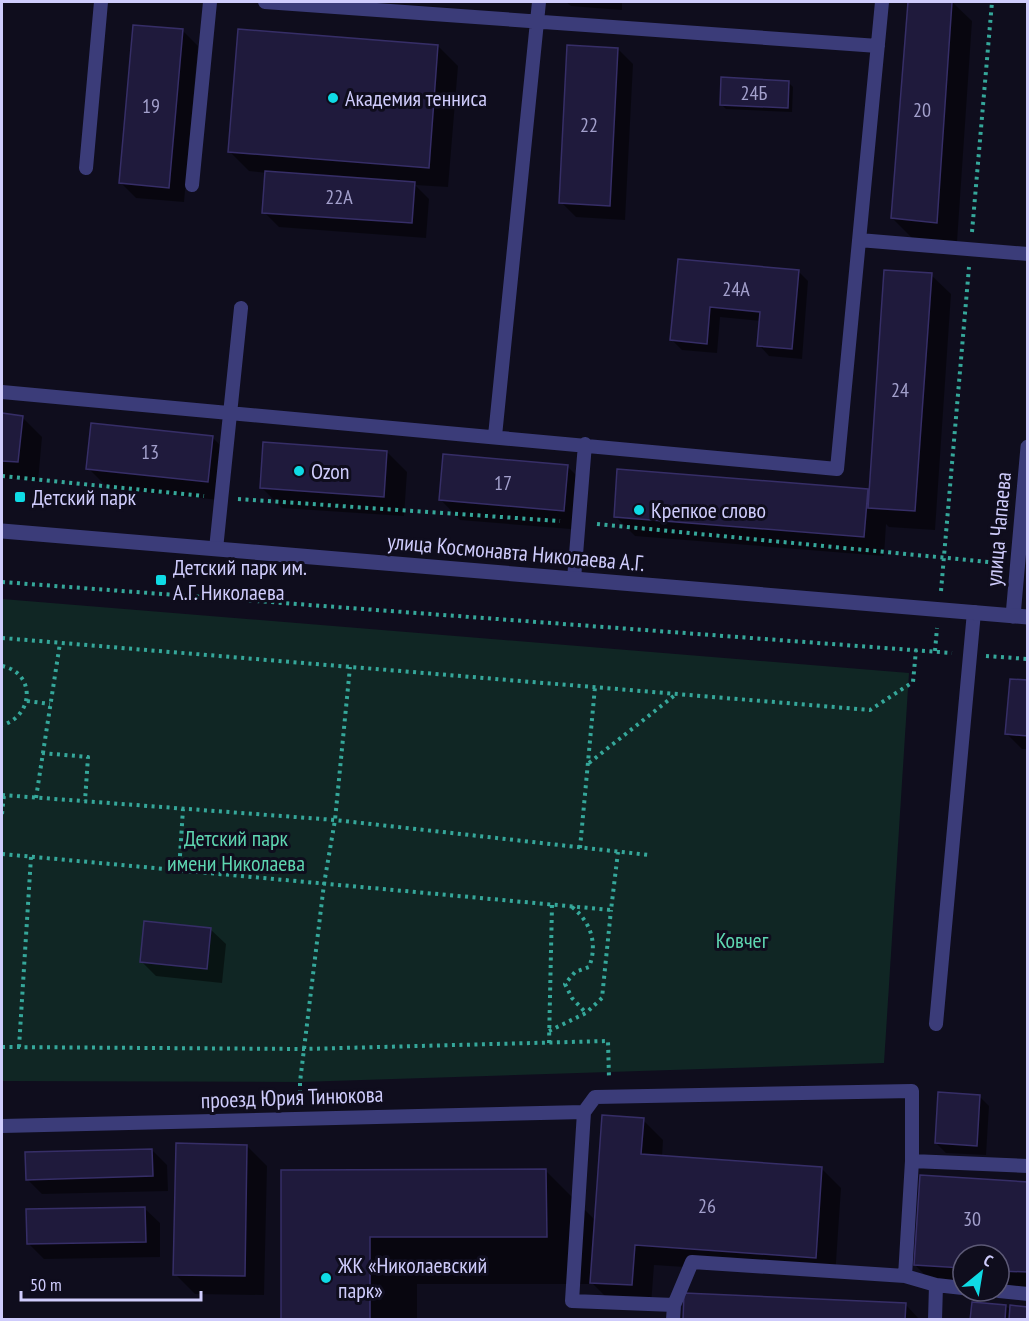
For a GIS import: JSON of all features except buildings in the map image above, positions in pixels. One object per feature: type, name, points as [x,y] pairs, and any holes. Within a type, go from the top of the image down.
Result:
[{"type":"street","name":"улица Чапаева","points":[[1020,616],[1017,565],[1028,447]]},
{"type":"street","name":"улица Космонавта Николаева А.Г.","points":[[2,531],[1020,616]]},
{"type":"lane","points":[[86,168],[101,2]]},
{"type":"lane","points":[[192,185],[210,2]]},
{"type":"lane","points":[[265,2],[344,4],[538,23],[878,46]]},
{"type":"lane","points":[[495,436],[539,2]]},
{"type":"lane","points":[[2,392],[837,469],[882,2]]},
{"type":"lane","points":[[859,240],[1028,254]]},
{"type":"lane","points":[[216,549],[242,308]]},
{"type":"lane","points":[[574,579],[585,444]]},
{"type":"lane","points":[[936,1024],[974,612]]},
{"type":"lane","points":[[674,1305],[572,1301],[584,1112],[595,1097],[912,1091],[912,1161],[905,1276]]},
{"type":"lane","name":"проезд Юрия Тинюкова","points":[[2,1126],[301,1117],[584,1112]]},
{"type":"lane","points":[[912,1161],[1028,1166]]},
{"type":"lane","points":[[673,1320],[674,1305],[692,1262],[905,1276],[951,1287]]},
{"type":"lane","points":[[935,1320],[936,1285]]},
{"type":"lane","points":[[1011,1292],[1028,1294]]},
{"type":"path","points":[[944,559],[992,2]]},
{"type":"path","points":[[2,476],[222,498],[579,523],[1017,565]]},
{"type":"path","points":[[2,582],[1028,659]]},
{"type":"path","points":[[2,639],[870,710],[913,682],[915,650]]},
{"type":"path","points":[[36,798],[60,643]]},
{"type":"path","points":[[2,666],[18,673],[24,681],[27,701],[18,718],[2,725]]},
{"type":"path","points":[[301,1117],[300,1082],[324,884],[335,820],[350,667]]},
{"type":"path","points":[[580,848],[595,687]]},
{"type":"path","points":[[588,763],[676,694]]},
{"type":"path","points":[[27,701],[50,704]]},
{"type":"path","points":[[42,753],[88,757],[85,801]]},
{"type":"path","points":[[2,814],[3,795],[335,820],[649,855]]},
{"type":"path","points":[[178,871],[183,809]]},
{"type":"path","points":[[549,1030],[586,1013],[602,998],[618,852]]},
{"type":"path","points":[[2,854],[611,910]]},
{"type":"path","points":[[19,1047],[31,857]]},
{"type":"path","points":[[549,1043],[552,905]]},
{"type":"path","points":[[571,907],[585,917],[590,929],[594,954],[589,967],[575,972],[565,984],[572,998],[586,1013]]},
{"type":"path","points":[[2,1047],[304,1049],[608,1041],[610,1097]]},
{"type":"green space","name":"Детский парк имени Николаева","points":[[2,599],[909,673],[884,1063],[300,1082],[2,1081]]},
{"type":"place","name":"Академия тенниса","points":[[333,98]]},
{"type":"place","name":"Ozon","points":[[299,471]]},
{"type":"place","name":"Детский парк","points":[[20,497]]},
{"type":"place","name":"Крепкое слово","points":[[639,510]]},
{"type":"place","name":"Детский парк им. А.Г. Николаева","points":[[161,580]]},
{"type":"place","name":"ЖК «Николаевский парк»","points":[[326,1278]]},
{"type":"park label","name":"Ковчег","points":[[742,940]]}]
